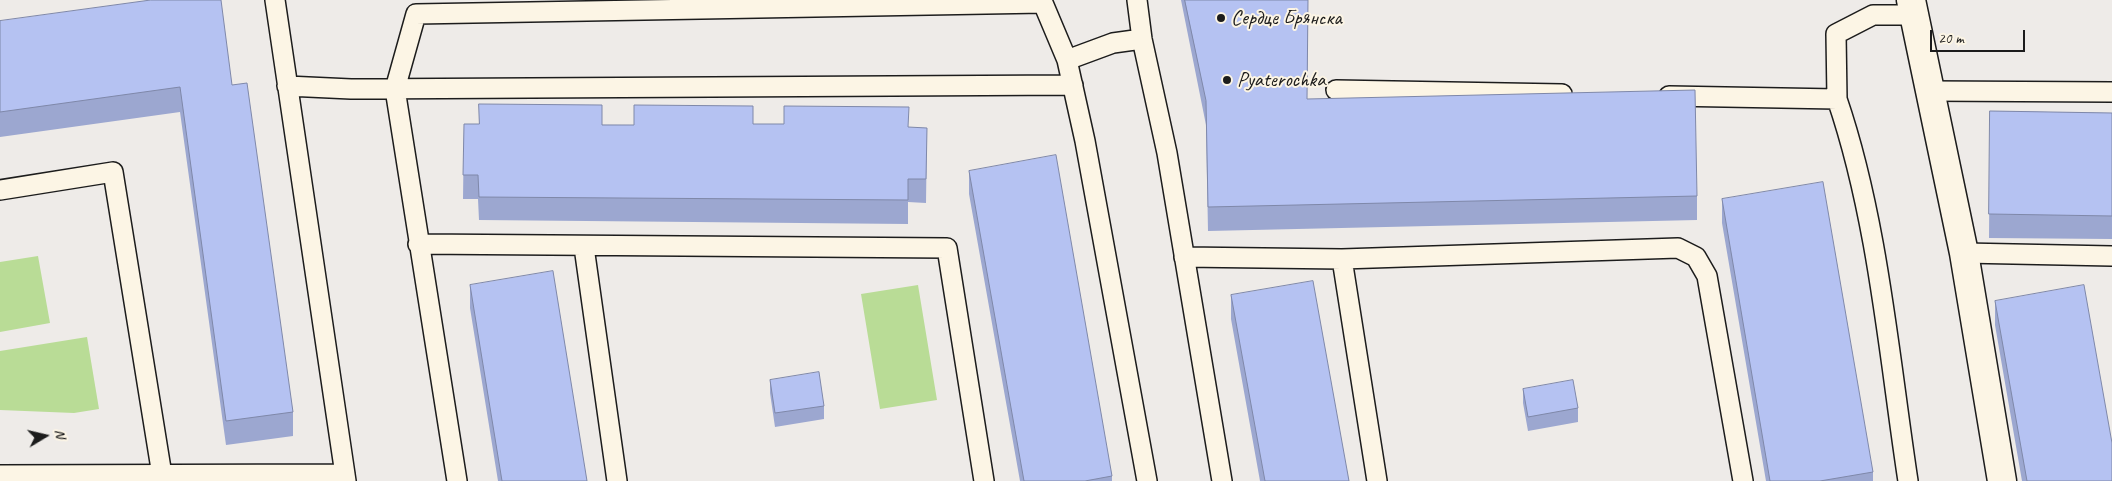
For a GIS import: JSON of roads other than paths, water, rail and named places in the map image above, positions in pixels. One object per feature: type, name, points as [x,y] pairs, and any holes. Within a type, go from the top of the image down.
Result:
[{"type":"street","points":[[1912,7],[1964,254],[2002,481]]},
{"type":"lane","points":[[0,475],[345,477],[274,0]]},
{"type":"lane","points":[[1137,0],[1142,38],[1167,153],[1222,481]]},
{"type":"lane","points":[[457,481],[418,244],[395,88],[416,14],[1043,3],[1067,60],[1073,85],[1085,141],[1146,481]]},
{"type":"lane","points":[[1908,481],[1874,257],[1850,138],[1837,99],[1836,34],[1873,15],[1912,7]]},
{"type":"lane","points":[[1067,60],[1114,43],[1142,38]]},
{"type":"lane","points":[[287,86],[395,88],[1073,85]]},
{"type":"lane","points":[[1336,90],[1582,95]]},
{"type":"lane","points":[[1929,91],[2112,92]]},
{"type":"lane","points":[[1650,96],[1837,99]]},
{"type":"lane","points":[[0,190],[114,172],[162,475]]},
{"type":"lane","points":[[418,244],[584,247],[947,248],[984,481]]},
{"type":"lane","points":[[584,247],[617,481]]},
{"type":"lane","points":[[1184,257],[1342,259],[1678,248],[1696,257],[1707,276],[1743,481]]},
{"type":"lane","points":[[1964,254],[2112,256]]},
{"type":"lane","points":[[1342,259],[1377,481]]},
{"type":"place","name":"Сердце Брянска","points":[[1221,18]]},
{"type":"place","name":"Pyaterochka","points":[[1227,80]]}]
